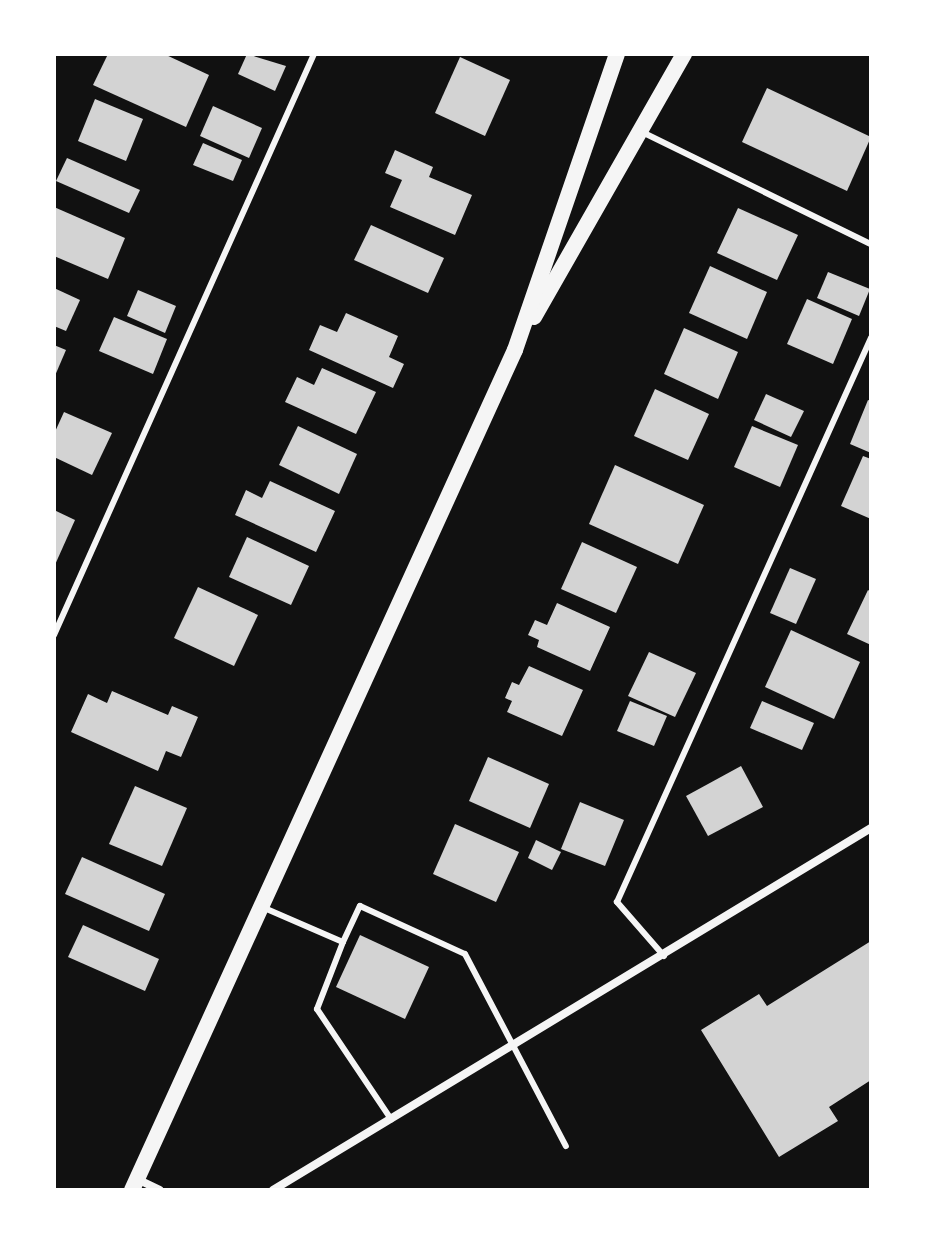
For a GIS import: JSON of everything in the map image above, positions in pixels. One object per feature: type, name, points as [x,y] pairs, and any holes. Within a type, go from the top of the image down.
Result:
[{"type":"main road","points":[[135,1185],[515,350],[617,54]]},
{"type":"main road","points":[[515,350],[684,54]]},
{"type":"street","points":[[273,1190],[871,828]]},
{"type":"street","points":[[135,1185],[160,1190]]},
{"type":"lane","points":[[54,635],[314,54]]},
{"type":"lane","points":[[642,132],[871,244]]},
{"type":"lane","points":[[664,956],[617,902],[871,338]]},
{"type":"lane","points":[[391,1119],[317,1009],[360,906],[465,954],[566,1146]]},
{"type":"lane","points":[[262,907],[343,942]]},
{"type":"building","points":[[108,54],[164,54],[209,75],[186,127],[93,85]]},
{"type":"building","points":[[247,54],[286,66],[275,91],[238,74]]},
{"type":"building","points":[[460,57],[510,80],[485,136],[435,113]]},
{"type":"building","points":[[767,88],[871,137],[847,191],[742,142]]},
{"type":"building","points":[[95,99],[143,119],[126,161],[78,141]]},
{"type":"building","points":[[213,106],[262,128],[249,158],[200,136]]},
{"type":"building","points":[[203,143],[242,160],[233,181],[193,165]]},
{"type":"building","points":[[395,150],[433,167],[429,177],[472,195],[455,235],[390,207],[402,180],[385,173]]},
{"type":"building","points":[[67,158],[140,190],[129,213],[56,181]]},
{"type":"building","points":[[54,207],[125,238],[108,279],[54,256]]},
{"type":"building","points":[[738,208],[798,235],[777,280],[717,253]]},
{"type":"building","points":[[371,225],[444,258],[428,293],[354,260]]},
{"type":"building","points":[[710,266],[767,292],[747,339],[689,313]]},
{"type":"building","points":[[828,272],[870,289],[859,316],[817,298]]},
{"type":"building","points":[[54,288],[80,300],[66,331],[54,326]]},
{"type":"building","points":[[138,290],[176,306],[165,333],[127,316]]},
{"type":"building","points":[[807,299],[852,319],[833,364],[787,344]]},
{"type":"building","points":[[346,313],[398,336],[389,357],[404,364],[393,388],[309,350],[320,325],[337,332]]},
{"type":"building","points":[[114,317],[167,339],[153,374],[99,351]]},
{"type":"building","points":[[684,328],[738,352],[718,399],[664,374]]},
{"type":"building","points":[[54,345],[66,350],[54,378]]},
{"type":"building","points":[[322,368],[376,392],[356,434],[285,402],[297,377],[314,385]]},
{"type":"building","points":[[655,389],[709,414],[688,460],[634,436]]},
{"type":"building","points":[[766,394],[804,411],[791,437],[754,420]]},
{"type":"building","points":[[868,400],[871,401],[871,453],[850,444]]},
{"type":"building","points":[[64,412],[112,433],[92,475],[54,457],[54,434]]},
{"type":"building","points":[[298,426],[357,454],[339,494],[279,465]]},
{"type":"building","points":[[752,426],[798,445],[780,487],[734,467]]},
{"type":"building","points":[[863,456],[871,459],[871,519],[841,506]]},
{"type":"building","points":[[615,465],[704,505],[678,564],[589,524]]},
{"type":"building","points":[[270,481],[335,511],[316,552],[235,515],[246,490],[262,498]]},
{"type":"building","points":[[54,510],[75,520],[54,567]]},
{"type":"building","points":[[247,537],[309,566],[291,605],[229,577]]},
{"type":"building","points":[[582,542],[637,567],[616,613],[561,589]]},
{"type":"building","points":[[790,568],[816,579],[796,624],[770,613]]},
{"type":"building","points":[[198,587],[258,615],[234,666],[174,638]]},
{"type":"building","points":[[868,590],[871,592],[871,645],[847,634]]},
{"type":"building","points":[[557,603],[610,627],[590,671],[537,647],[539,640],[528,635],[535,620],[547,625]]},
{"type":"building","points":[[791,630],[860,662],[834,719],[765,687]]},
{"type":"building","points":[[649,652],[696,673],[675,717],[628,696]]},
{"type":"building","points":[[529,666],[583,690],[562,736],[507,712],[512,701],[505,698],[512,682],[519,685]]},
{"type":"building","points":[[112,691],[168,715],[172,706],[198,717],[181,757],[166,751],[158,771],[71,732],[88,694],[107,703]]},
{"type":"building","points":[[630,701],[667,716],[654,746],[617,731]]},
{"type":"building","points":[[762,701],[814,723],[802,750],[750,728]]},
{"type":"building","points":[[488,757],[549,784],[530,828],[469,801]]},
{"type":"building","points":[[741,766],[763,807],[708,836],[686,796]]},
{"type":"building","points":[[135,786],[187,808],[162,866],[109,844]]},
{"type":"building","points":[[580,802],[624,820],[605,866],[561,849]]},
{"type":"building","points":[[455,824],[519,852],[496,902],[433,874]]},
{"type":"building","points":[[536,840],[561,852],[552,870],[528,858]]},
{"type":"building","points":[[82,857],[165,894],[149,931],[65,894]]},
{"type":"building","points":[[83,925],[159,959],[145,991],[68,957]]},
{"type":"building","points":[[360,935],[429,967],[405,1019],[336,987]]},
{"type":"building","points":[[871,941],[871,1080],[829,1107],[838,1121],[779,1157],[701,1030],[759,994],[767,1006]]}]
